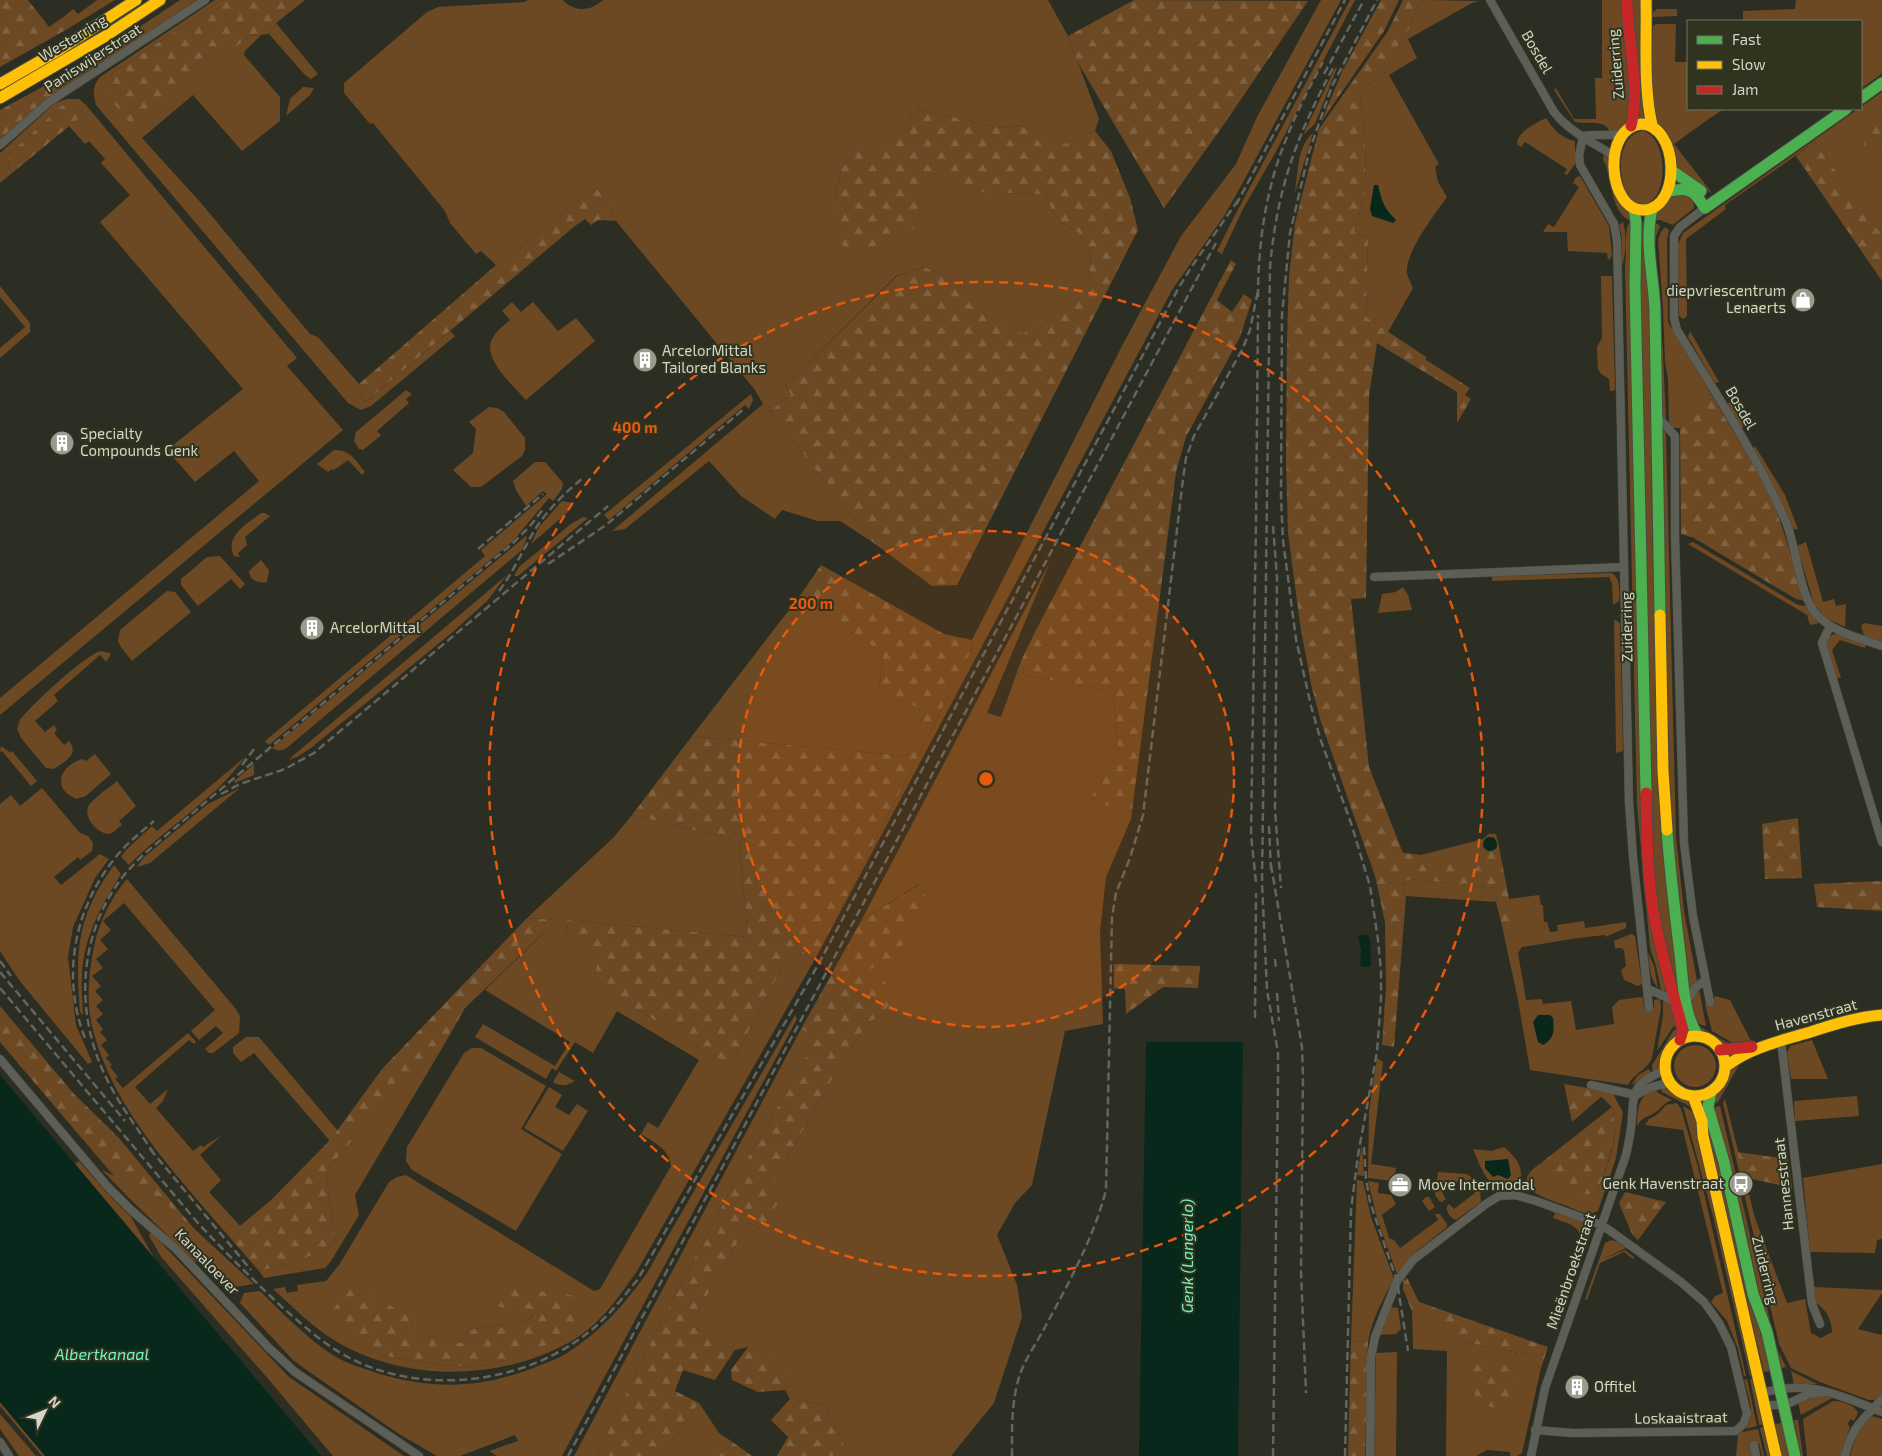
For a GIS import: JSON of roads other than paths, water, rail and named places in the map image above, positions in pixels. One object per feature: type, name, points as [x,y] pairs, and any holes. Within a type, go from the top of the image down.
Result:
[{"type":"main road","name":"Westerring","points":[[0,84],[59,50],[136,0]]},
{"type":"main road","name":"Westerring","points":[[0,98],[97,41],[160,0]]},
{"type":"main road","name":"Zuiderring","points":[[1627,0],[1628,34],[1635,91],[1631,126]]},
{"type":"main road","name":"Zuiderring","points":[[1646,0],[1648,95],[1652,125],[1660,133],[1666,144],[1671,170],[1667,192]]},
{"type":"main road","points":[[1862,97],[1882,83]]},
{"type":"main road","points":[[1709,206],[1845,110]]},
{"type":"main road","points":[[1652,125],[1641,124],[1631,126],[1622,134],[1616,148],[1614,158],[1615,177],[1623,200],[1634,209],[1652,209],[1662,202],[1667,192],[1684,188],[1709,206]]},
{"type":"main road","points":[[1671,170],[1679,178],[1696,185],[1709,206]]},
{"type":"main road","name":"Zuiderring","points":[[1634,209],[1636,222],[1635,286],[1646,840],[1654,914],[1663,956],[1682,1004],[1698,1036]]},
{"type":"main road","name":"Zuiderring","points":[[1652,209],[1650,247],[1655,307],[1662,771],[1682,1004],[1683,1030],[1680,1040]]},
{"type":"main road","name":"Havenstraat","points":[[1725,1067],[1737,1058],[1759,1047],[1842,1022],[1882,1015]]},
{"type":"main road","points":[[1690,1036],[1698,1036],[1710,1040],[1720,1050],[1725,1067],[1721,1081],[1711,1092],[1693,1096],[1684,1094],[1671,1084],[1665,1068],[1669,1051],[1680,1040],[1690,1036]]},
{"type":"main road","name":"Havenstraat","points":[[1720,1050],[1759,1047]]},
{"type":"main road","name":"Zuiderring","points":[[1711,1092],[1708,1107],[1724,1162],[1753,1294],[1766,1332],[1796,1456]]},
{"type":"main road","name":"Zuiderring","points":[[1693,1096],[1702,1121],[1776,1456]]},
{"type":"street","name":"Paniswijerstraat","points":[[0,145],[49,102],[205,0]]},
{"type":"street","name":"Bosdel","points":[[1490,0],[1554,112],[1562,122],[1604,148],[1614,158]]},
{"type":"street","points":[[1583,136],[1622,134]]},
{"type":"street","name":"Zuiderring","points":[[1583,136],[1578,156],[1580,165],[1614,224],[1617,240],[1629,802],[1633,857],[1650,1008]]},
{"type":"street","name":"Bosdel","points":[[1709,206],[1680,227],[1674,236],[1675,324],[1737,429],[1776,501],[1791,538],[1810,604],[1818,616],[1830,626]]},
{"type":"street","points":[[1656,415],[1675,436],[1675,536],[1684,843],[1693,916],[1710,1002]]},
{"type":"street","points":[[1374,577],[1624,567]]},
{"type":"street","points":[[1882,646],[1830,626],[1822,643],[1882,842]]},
{"type":"street","points":[[1648,989],[1682,1004],[1695,988],[1705,980]]},
{"type":"street","name":"Hannesstraat","points":[[1781,1040],[1812,1304],[1820,1324]]},
{"type":"street","name":"Kanaaloever","points":[[0,1059],[107,1186],[131,1210],[176,1249],[269,1348],[295,1372],[419,1456]]},
{"type":"street","points":[[1636,1095],[1638,1086],[1665,1068]]},
{"type":"street","points":[[1591,1085],[1636,1095],[1656,1086],[1671,1084]]},
{"type":"street","name":"Mieënbroekstraat","points":[[1531,1456],[1545,1388],[1626,1155],[1632,1125],[1633,1102],[1636,1095]]},
{"type":"street","points":[[1370,1456],[1371,1358],[1374,1337],[1397,1281],[1413,1260],[1486,1204],[1500,1196],[1515,1195],[1602,1224]]},
{"type":"street","name":"Loskaaistraat","points":[[1535,1430],[1573,1433],[1736,1432],[1744,1423],[1747,1414],[1731,1347],[1719,1323],[1704,1302],[1681,1282],[1602,1224]]},
{"type":"street","points":[[1762,1393],[1780,1388],[1806,1387],[1821,1389],[1882,1412]]},
{"type":"street","points":[[1765,1406],[1785,1405],[1808,1394],[1830,1392]]},
{"type":"street","points":[[1845,1456],[1849,1438],[1854,1429],[1882,1399]]},
{"type":"street","points":[[0,1442],[10,1456]]},
{"type":"street","points":[[1754,1445],[1756,1456]]},
{"type":"water","points":[[1374,185],[1378,185],[1384,204],[1396,220],[1393,223],[1372,216],[1370,209]]},
{"type":"water","points":[[1490,837],[1495,839],[1497,844],[1495,849],[1490,851],[1485,849],[1483,844],[1485,839]]},
{"type":"water","points":[[1360,935],[1368,935],[1370,940],[1371,964],[1369,967],[1360,965],[1361,950],[1358,937]]},
{"type":"water","points":[[1538,1015],[1550,1015],[1553,1018],[1552,1037],[1543,1045],[1538,1042],[1533,1022]]},
{"type":"water","name":"Genk (Langerlo)","points":[[1146,1042],[1243,1042],[1238,1456],[1139,1456]]},
{"type":"water","name":"Albertkanaal","points":[[0,1075],[321,1456],[45,1456],[0,1402]]},
{"type":"water","points":[[1508,1159],[1511,1175],[1508,1179],[1498,1175],[1493,1177],[1485,1168],[1485,1161]]},
{"type":"railway","points":[[1236,205],[1345,0]]},
{"type":"railway","points":[[1324,74],[1364,0]]},
{"type":"railway","points":[[1345,1456],[1351,1210],[1358,1155],[1377,1052],[1381,971],[1370,886],[1351,823],[1321,741],[1296,639],[1283,540],[1281,497],[1282,315],[1290,233],[1309,152],[1332,86],[1377,0]]},
{"type":"railway","points":[[1258,297],[1262,236],[1274,175],[1295,118],[1323,62]]},
{"type":"railway","points":[[1273,1456],[1278,1053],[1267,990],[1262,883],[1270,267],[1278,213],[1290,164],[1309,117],[1333,68]]},
{"type":"railway","points":[[0,988],[197,1222],[283,1308],[313,1334],[337,1351],[376,1369],[408,1377],[441,1380],[475,1379],[508,1372],[539,1361],[569,1346],[601,1322],[638,1279],[818,965],[1178,289],[1239,199]]},
{"type":"railway","points":[[568,1456],[1216,243]]},
{"type":"railway","points":[[1012,1456],[1012,1423],[1018,1379],[1079,1261],[1101,1208],[1106,1190],[1112,917],[1116,893],[1130,858],[1143,815],[1186,458],[1194,436],[1243,348],[1250,330],[1258,290]]},
{"type":"railway","points":[[1256,882],[1251,835],[1258,315]]},
{"type":"railway","points":[[548,564],[606,525],[745,408]]},
{"type":"railway","points":[[499,591],[546,514],[584,477]]},
{"type":"railway","points":[[478,549],[543,494]]},
{"type":"railway","points":[[221,794],[240,784],[285,769],[314,753],[608,506]]},
{"type":"railway","points":[[154,1154],[112,1089],[100,1065],[87,1015],[85,989],[92,937],[101,913],[114,889],[124,875],[144,854],[513,543],[544,508]]},
{"type":"railway","points":[[1273,526],[1277,577],[1275,810],[1281,888]]},
{"type":"railway","points":[[242,765],[254,749]]},
{"type":"railway","points":[[85,1038],[78,1015],[73,968],[81,921],[101,878],[115,858],[128,843],[154,821]]},
{"type":"railway","points":[[1269,826],[1271,871]]},
{"type":"railway","points":[[1271,865],[1302,1047],[1301,1272],[1306,1393]]},
{"type":"railway","points":[[1255,1018],[1256,893]]},
{"type":"railway","points":[[1275,959],[1276,970]]},
{"type":"railway","points":[[0,961],[11,976]]},
{"type":"railway","points":[[0,972],[125,1121]]},
{"type":"railway","points":[[1277,993],[1279,1021]]},
{"type":"railway","points":[[1364,1147],[1370,1202],[1397,1281],[1408,1351]]},
{"type":"railway","points":[[150,1149],[251,1270]]},
{"type":"place","name":"diepvriescentrum Lenaerts","points":[[1803,300]]},
{"type":"place","name":"ArcelorMittal Tailored Blanks","points":[[645,360]]},
{"type":"place","name":"Specialty Compounds Genk","points":[[62,443]]},
{"type":"place","name":"ArcelorMittal","points":[[312,628]]},
{"type":"place","name":"Genk Havenstraat","points":[[1741,1184]]},
{"type":"place","name":"Move Intermodal","points":[[1400,1185]]},
{"type":"place","name":"Offitel","points":[[1577,1387]]}]
